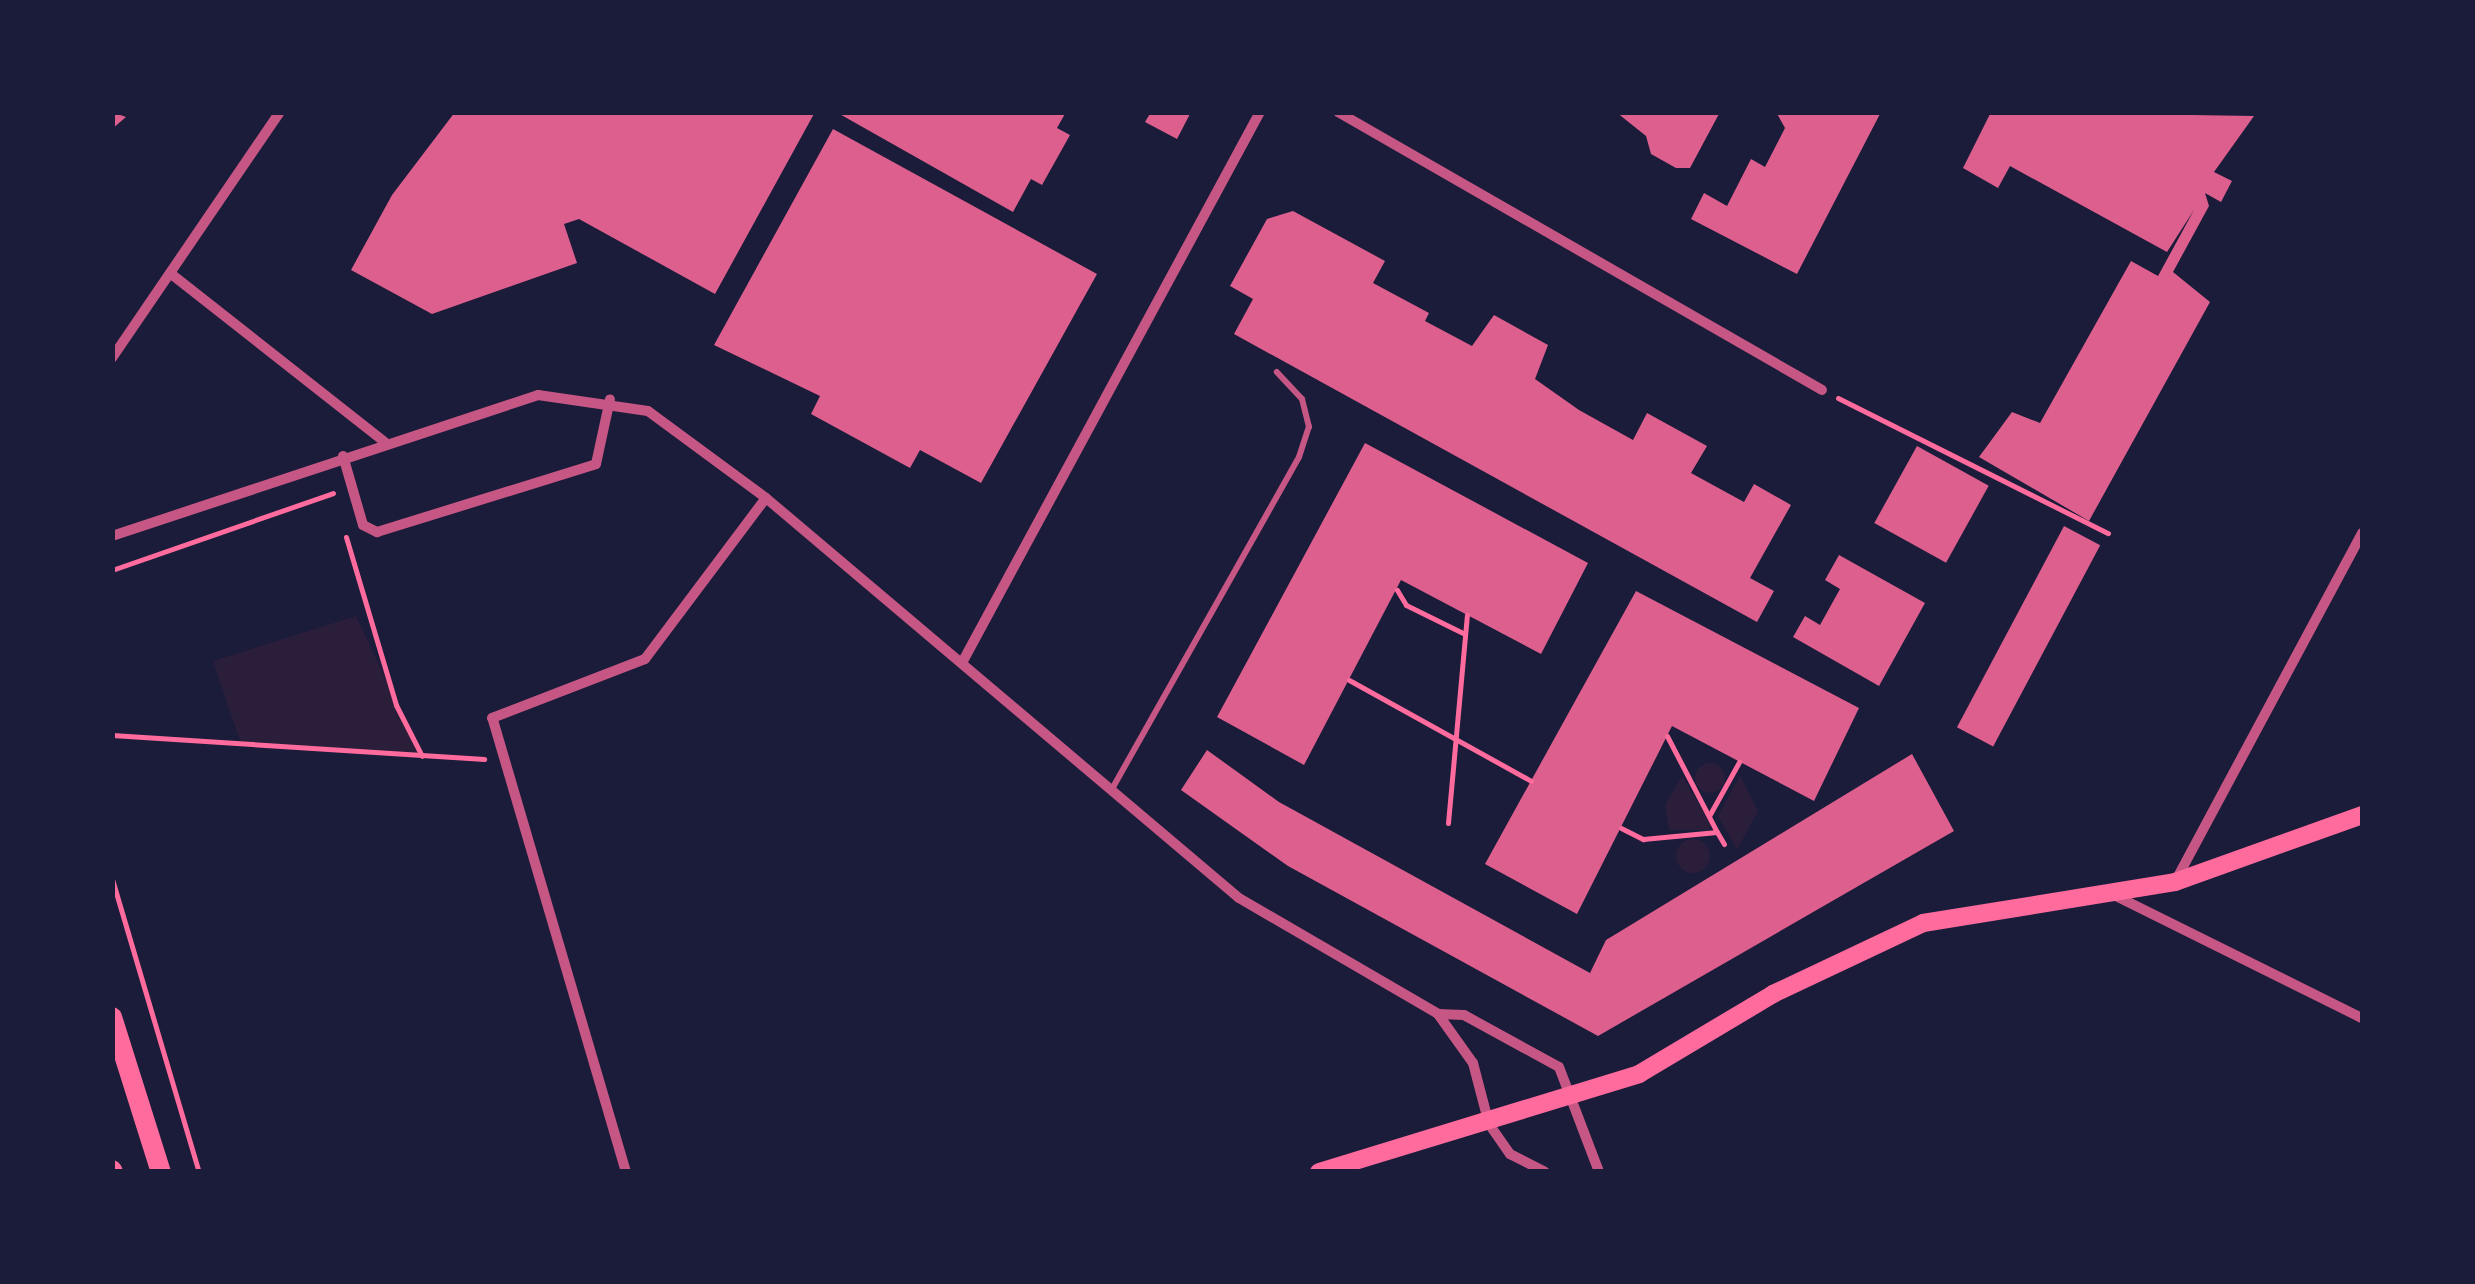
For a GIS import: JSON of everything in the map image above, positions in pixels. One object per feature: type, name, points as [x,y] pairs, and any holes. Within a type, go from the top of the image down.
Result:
[{"type":"main road","points":[[1319,1172],[1488,1124],[1639,1074],[1773,994],[1923,923],[2114,895],[2175,882],[2362,814]]},
{"type":"main road","points":[[112,1017],[161,1172]]},
{"type":"street","points":[[112,358],[280,112]]},
{"type":"street","points":[[962,660],[1260,112]]},
{"type":"street","points":[[1338,112],[1822,390]]},
{"type":"street","points":[[170,273],[385,442]]},
{"type":"street","points":[[112,536],[385,442],[538,395],[610,399],[648,411],[766,498],[1240,898],[1438,1014],[1473,1063],[1488,1124],[1510,1154],[1545,1172]]},
{"type":"street","points":[[343,456],[363,526],[377,532],[596,464],[610,399]]},
{"type":"street","points":[[626,1172],[492,718],[644,660],[766,498]]},
{"type":"street","points":[[2175,882],[2362,533]]},
{"type":"street","points":[[2114,895],[2362,1018]]},
{"type":"street","points":[[1438,1014],[1464,1015],[1559,1067],[1599,1172]]},
{"type":"lane","points":[[1111,790],[1299,458],[1305,413],[1278,372]]},
{"type":"path","points":[[1822,390],[2108,533]]},
{"type":"path","points":[[112,570],[332,492],[336,506]]},
{"type":"path","points":[[340,519],[396,705],[422,756]]},
{"type":"path","points":[[1396,590],[1406,605],[1463,632]]},
{"type":"path","points":[[1448,822],[1463,632],[1468,615]]},
{"type":"path","points":[[1349,680],[1531,781]]},
{"type":"path","points":[[112,735],[504,760]]},
{"type":"path","points":[[1667,736],[1724,844]]},
{"type":"path","points":[[1709,816],[1739,762]]},
{"type":"path","points":[[1621,828],[1643,839],[1718,832]]},
{"type":"path","points":[[112,879],[199,1172]]},
{"type":"shaded area","points":[[356,616],[422,756],[241,744],[213,661]]},
{"type":"shaded area","points":[[1710,763],[1724,772],[1725,778],[1716,792],[1710,793],[1696,784],[1695,778],[1704,764]]},
{"type":"shaded area","points":[[1740,775],[1758,811],[1737,850],[1718,816]]},
{"type":"shaded area","points":[[1682,776],[1711,824],[1709,830],[1669,830],[1665,805]]},
{"type":"shaded area","points":[[1693,839],[1705,844],[1710,856],[1705,868],[1693,873],[1681,868],[1676,856],[1681,844]]},
{"type":"building","points":[[112,112],[126,117],[112,129]]},
{"type":"building","points":[[455,112],[815,112],[715,294],[579,219],[564,224],[577,263],[432,314],[351,270],[392,195]]},
{"type":"building","points":[[836,112],[1066,112],[1057,128],[1070,135],[1042,185],[1031,179],[1013,212]]},
{"type":"building","points":[[1151,112],[1191,112],[1177,139],[1145,122]]},
{"type":"building","points":[[1616,112],[1720,112],[1690,168],[1676,168],[1651,154],[1646,136]]},
{"type":"building","points":[[1776,112],[1881,112],[1797,274],[1691,219],[1704,193],[1727,206],[1751,159],[1765,167],[1785,128]]},
{"type":"building","points":[[1991,112],[2254,116],[2214,172],[2232,181],[2221,202],[2205,193],[2209,206],[2173,272],[2210,302],[2089,521],[1979,457],[2012,412],[2040,423],[2131,261],[2158,276],[2194,210],[2167,252],[2010,166],[1998,188],[1963,168]]},
{"type":"building","points":[[833,129],[1097,274],[981,483],[920,450],[910,468],[811,414],[820,396],[714,345]]},
{"type":"building","points":[[1293,211],[1385,261],[1373,283],[1429,313],[1425,321],[1472,346],[1494,315],[1548,345],[1535,379],[1579,410],[1633,440],[1647,413],[1707,446],[1691,473],[1744,502],[1754,484],[1791,505],[1750,578],[1774,591],[1757,622],[1234,334],[1253,299],[1230,286],[1267,219]]},
{"type":"building","points":[[1365,443],[1588,563],[1541,654],[1401,580],[1304,765],[1217,717]]},
{"type":"building","points":[[1917,446],[1989,486],[1946,563],[1874,523]]},
{"type":"building","points":[[2064,526],[2100,545],[1993,747],[1957,727]]},
{"type":"building","points":[[1839,555],[1925,603],[1879,686],[1793,637],[1805,616],[1820,625],[1840,589],[1825,580]]},
{"type":"building","points":[[1636,591],[1859,708],[1814,801],[1672,726],[1577,914],[1485,864]]},
{"type":"building","points":[[1207,750],[1279,802],[1590,973],[1606,940],[1912,754],[1954,831],[1598,1036],[1288,866],[1181,790]]}]
